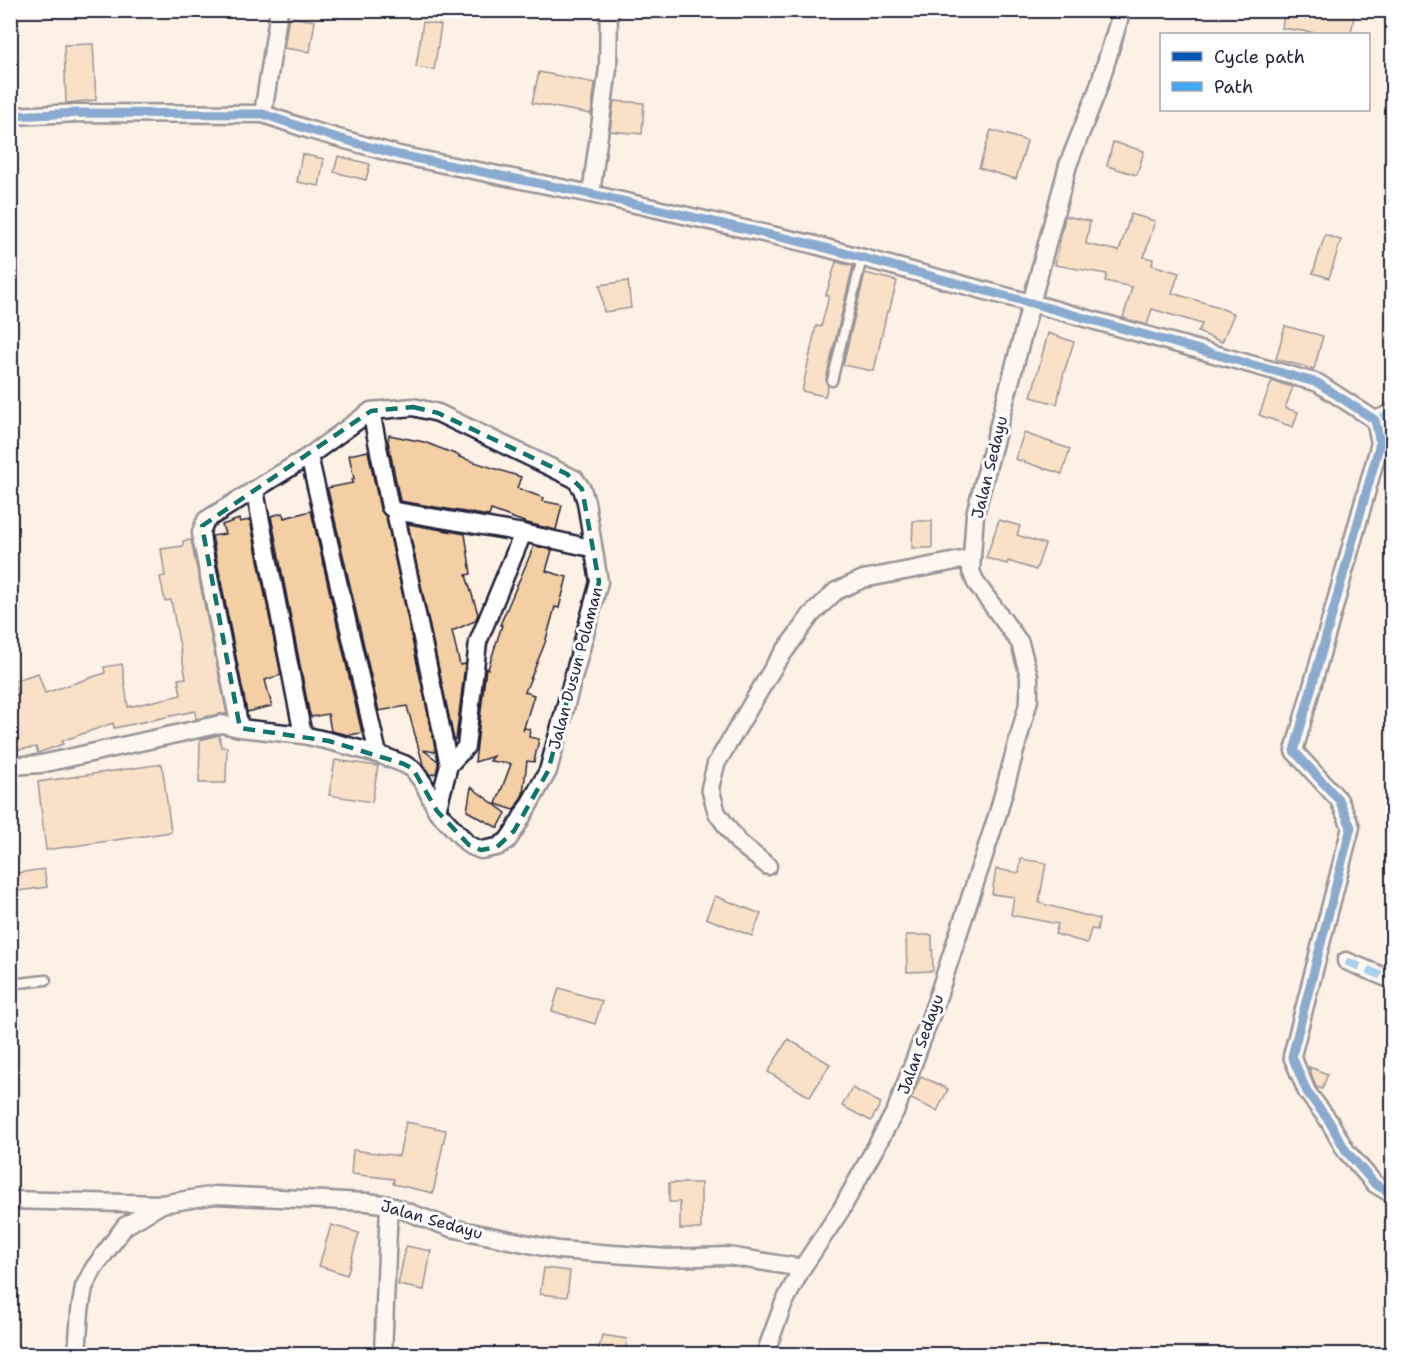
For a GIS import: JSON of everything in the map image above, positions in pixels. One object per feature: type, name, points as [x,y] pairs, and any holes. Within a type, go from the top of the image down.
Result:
[{"type":"street","points":[[263,114],[279,10]]},
{"type":"street","points":[[591,194],[609,68],[609,10]]},
{"type":"street","name":"Jalan Sedayu","points":[[77,1354],[84,1287],[93,1268],[125,1226],[162,1204],[215,1195],[389,1205],[451,1228],[558,1250],[668,1258],[728,1256],[802,1268],[841,1210],[896,1110],[936,1002],[998,813],[1029,700],[1029,676],[1020,643],[976,583],[971,571],[975,514],[1068,165],[1098,89],[1122,10]]},
{"type":"street","points":[[10,116],[80,113],[263,114],[399,155],[591,194],[811,244],[1031,303],[1318,383],[1375,420],[1380,443],[1294,751],[1339,800],[1351,828],[1292,1056],[1307,1092],[1329,1121],[1346,1150],[1375,1184],[1392,1194]]},
{"type":"street","name":"Jalan Dusun Polaman","points":[[10,766],[41,764],[221,724],[303,735],[378,754],[413,769],[424,784],[437,811],[469,845],[482,850],[497,847],[507,841],[548,771],[598,582],[598,568],[591,548],[582,489],[575,479],[438,413],[413,407],[371,411]]},
{"type":"street","points":[[240,728],[201,532],[206,520],[309,456],[371,411],[390,507],[395,511],[523,533],[591,548]]},
{"type":"street","points":[[1375,420],[1392,414]]},
{"type":"street","points":[[309,456],[378,754]]},
{"type":"street","points":[[255,491],[303,735]]},
{"type":"street","points":[[395,511],[449,765],[437,811]]},
{"type":"street","points":[[449,765],[466,747],[478,642],[523,533]]},
{"type":"street","points":[[768,866],[738,842],[717,813],[710,788],[716,764],[776,663],[811,615],[836,591],[863,579],[972,558]]},
{"type":"street","points":[[1346,961],[1392,980]]},
{"type":"street","points":[[10,1200],[162,1204]]},
{"type":"street","points":[[383,1354],[389,1205]]},
{"type":"street","points":[[765,1354],[783,1305],[802,1268]]},
{"type":"lane","points":[[832,381],[862,258]]},
{"type":"lane","points":[[10,984],[46,980]]},
{"type":"highlighted area","points":[[413,407],[438,413],[567,474],[582,489],[599,582],[548,771],[514,831],[497,847],[481,850],[469,845],[437,811],[413,769],[404,764],[329,741],[240,728],[202,526],[371,411]]},
{"type":"building","points":[[1285,10],[1355,10],[1351,33],[1316,33],[1282,28]]},
{"type":"building","points":[[289,17],[315,21],[310,52],[284,48]]},
{"type":"building","points":[[423,22],[441,25],[434,70],[416,67]]},
{"type":"building","points":[[93,44],[96,100],[66,103],[64,45]]},
{"type":"building","points":[[539,72],[595,83],[591,114],[532,103]]},
{"type":"building","points":[[614,101],[644,103],[642,134],[610,131]]},
{"type":"building","points":[[991,130],[1027,141],[1016,179],[979,168]]},
{"type":"building","points":[[1113,142],[1144,151],[1137,175],[1107,166]]},
{"type":"building","points":[[302,154],[324,159],[319,186],[297,182]]},
{"type":"building","points":[[338,156],[370,164],[366,180],[334,172]]},
{"type":"building","points":[[1131,214],[1155,221],[1144,257],[1153,259],[1152,265],[1179,273],[1172,293],[1216,306],[1234,314],[1222,342],[1198,332],[1202,324],[1152,309],[1147,325],[1123,318],[1132,287],[1105,281],[1107,274],[1055,265],[1065,216],[1090,221],[1086,244],[1119,251]]},
{"type":"building","points":[[1325,235],[1341,240],[1329,278],[1313,273]]},
{"type":"building","points":[[836,262],[853,266],[826,379],[828,386],[825,396],[802,391],[816,326],[821,327],[829,296],[826,295]]},
{"type":"building","points":[[865,273],[897,281],[889,312],[887,311],[874,371],[843,365]]},
{"type":"building","points":[[628,281],[631,308],[604,312],[600,285]]},
{"type":"building","points":[[1285,326],[1323,336],[1314,369],[1276,359]]},
{"type":"building","points":[[1048,333],[1074,342],[1057,404],[1031,397]]},
{"type":"building","points":[[1272,381],[1293,387],[1285,408],[1298,412],[1293,427],[1259,415]]},
{"type":"building","points":[[1024,433],[1070,449],[1062,474],[1015,459]]},
{"type":"building","points":[[389,435],[424,442],[459,457],[521,477],[517,488],[544,498],[542,501],[562,505],[556,530],[527,523],[491,510],[489,516],[400,501],[388,441]]},
{"type":"building","points":[[368,451],[380,509],[386,517],[436,752],[423,750],[438,761],[436,773],[430,775],[423,764],[407,706],[379,711],[327,488],[353,483],[349,455]]},
{"type":"building","points":[[311,511],[362,733],[349,735],[331,731],[328,714],[311,717],[309,711],[271,516],[283,513],[284,518]]},
{"type":"building","points":[[239,519],[240,522],[250,520],[281,675],[265,680],[272,706],[247,712],[212,536],[225,534],[222,525]]},
{"type":"building","points":[[999,520],[1020,526],[1017,535],[1045,544],[1036,570],[1008,561],[1007,564],[986,558]]},
{"type":"building","points":[[913,521],[932,521],[932,548],[912,548]]},
{"type":"building","points":[[408,524],[465,534],[471,574],[466,575],[478,614],[475,621],[452,631],[460,665],[465,664],[456,739],[454,740]]},
{"type":"building","points":[[191,540],[227,714],[196,719],[195,711],[114,728],[113,723],[62,741],[63,744],[38,753],[36,747],[10,751],[10,696],[18,695],[13,681],[38,673],[45,693],[105,673],[104,667],[122,664],[128,707],[181,695],[178,679],[186,678],[171,600],[165,601],[160,577],[165,576],[161,549],[183,546],[183,541]]},
{"type":"building","points":[[534,546],[552,550],[546,571],[567,577],[559,608],[555,607],[545,643],[525,692],[534,695],[523,731],[524,728],[530,729],[529,737],[539,739],[534,762],[527,761],[523,794],[514,810],[496,804],[511,764],[490,761],[494,756],[475,762],[486,668],[488,669],[502,625],[500,625]]},
{"type":"building","points":[[219,735],[221,747],[227,747],[226,783],[199,783],[200,740]]},
{"type":"building","points":[[335,760],[378,766],[372,802],[329,795]]},
{"type":"building","points":[[162,764],[171,832],[46,850],[38,782]]},
{"type":"building","points":[[471,787],[506,813],[498,828],[467,811]]},
{"type":"building","points":[[1021,859],[1046,863],[1039,903],[1099,919],[1097,930],[1091,929],[1087,943],[1055,934],[1058,924],[1011,915],[1014,897],[992,894],[996,869],[1019,873]]},
{"type":"building","points":[[44,869],[47,887],[10,892],[10,874]]},
{"type":"building","points":[[715,896],[761,914],[752,936],[706,918]]},
{"type":"building","points":[[906,935],[932,935],[933,971],[907,972]]},
{"type":"building","points":[[559,988],[602,1001],[595,1024],[552,1011]]},
{"type":"building","points":[[788,1039],[830,1064],[810,1097],[768,1072]]},
{"type":"building","points":[[1309,1067],[1328,1074],[1322,1089],[1316,1087]]},
{"type":"building","points":[[921,1076],[948,1089],[937,1111],[911,1099]]},
{"type":"building","points":[[852,1088],[881,1103],[871,1121],[842,1106]]},
{"type":"building","points":[[406,1122],[446,1130],[433,1193],[393,1184],[394,1179],[351,1174],[353,1150],[399,1156]]},
{"type":"building","points":[[669,1183],[701,1183],[701,1229],[680,1229],[680,1202],[669,1202]]},
{"type":"building","points":[[331,1225],[359,1233],[347,1275],[319,1266]]},
{"type":"building","points":[[406,1246],[431,1251],[424,1290],[398,1285]]},
{"type":"building","points":[[544,1268],[570,1271],[567,1297],[540,1294]]},
{"type":"building","points":[[602,1335],[627,1339],[625,1354],[598,1354]]},
{"type":"marked path","points":[[1375,420],[1392,413]]},
{"type":"marked path","points":[[1346,961],[1392,980]]},
{"type":"cycle path","points":[[10,116],[80,113],[263,114],[399,155],[591,194],[811,244],[1031,303],[1318,383],[1375,420],[1380,443],[1294,751],[1339,800],[1351,827],[1292,1056],[1307,1092],[1329,1121],[1346,1151],[1375,1184],[1392,1194]]}]
